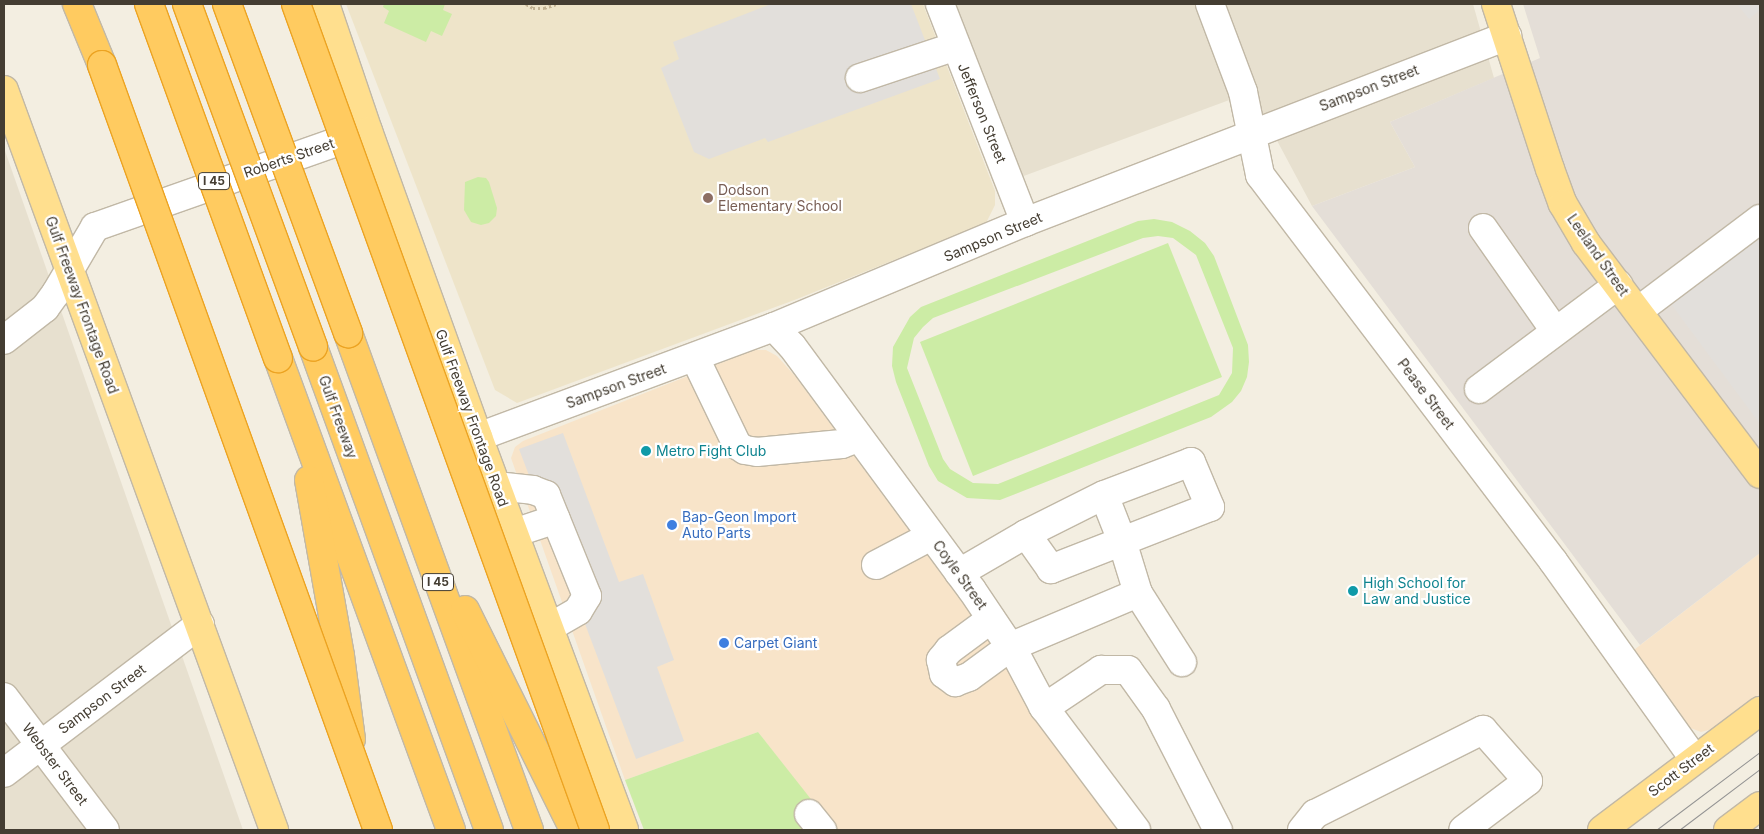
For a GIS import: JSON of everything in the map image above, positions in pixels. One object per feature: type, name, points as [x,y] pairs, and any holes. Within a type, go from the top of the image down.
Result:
[{"type":"highway","points":[[78,4],[102,65],[378,830]]},
{"type":"highway","name":"I 45","points":[[149,4],[450,830]]},
{"type":"highway","name":"Gulf Freeway","points":[[188,4],[489,830]]},
{"type":"highway","name":"I 45","points":[[227,4],[529,830]]},
{"type":"highway","points":[[296,4],[595,830]]},
{"type":"highway","points":[[296,407],[340,656],[364,830]]},
{"type":"highway","points":[[404,488],[574,830]]},
{"type":"main road","name":"Gulf Freeway Frontage Road","points":[[326,4],[368,130],[478,437],[624,830]]},
{"type":"main road","name":"Leeland Street","points":[[1496,4],[1563,204],[1586,242],[1760,474]]},
{"type":"main road","name":"Gulf Freeway Frontage Road","points":[[4,90],[274,830]]},
{"type":"main road","name":"Scott Street","points":[[1602,830],[1760,711]]},
{"type":"main road","points":[[1728,830],[1760,806]]},
{"type":"street","name":"Jefferson Street","points":[[940,4],[1025,222]]},
{"type":"street","name":"Pease Street","points":[[1210,4],[1243,92],[1260,175],[1553,561],[1694,759]]},
{"type":"street","name":"Sampson Street","points":[[478,437],[695,358],[1025,222],[1507,36]]},
{"type":"street","points":[[860,78],[956,46]]},
{"type":"street","name":"Roberts Street","points":[[4,340],[45,308],[95,227],[368,130]]},
{"type":"street","points":[[1638,311],[1760,219]]},
{"type":"street","points":[[1483,228],[1555,331]]},
{"type":"street","points":[[1479,388],[1618,285]]},
{"type":"street","name":"Coyle Street","points":[[774,327],[792,346],[959,573],[1010,647],[1044,708],[1136,830]]},
{"type":"street","points":[[695,358],[737,445],[745,450],[757,452],[842,444],[858,438]]},
{"type":"street","points":[[959,573],[1026,534],[1104,495],[1191,462],[1210,507],[1051,569],[1026,534]]},
{"type":"street","points":[[496,486],[534,490],[546,495],[588,596],[578,611],[549,628]]},
{"type":"street","points":[[1104,495],[1122,541],[1138,593],[1182,662]]},
{"type":"street","points":[[514,533],[556,519]]},
{"type":"street","points":[[876,565],[931,536]]},
{"type":"street","points":[[991,619],[949,650],[941,660],[944,674],[955,682],[969,677],[1010,647],[1138,593]]},
{"type":"street","name":"Sampson Street","points":[[4,773],[200,624]]},
{"type":"street","points":[[1044,708],[1101,670],[1128,670],[1156,709],[1218,830]]},
{"type":"street","name":"Webster Street","points":[[4,697],[105,830]]},
{"type":"street","points":[[1302,830],[1315,814],[1482,730],[1528,781],[1463,830]]},
{"type":"path","points":[[526,4],[533,8],[544,8],[557,4]]},
{"type":"shaded area","name":"Dodson Elementary School","points":[[346,4],[923,4],[995,191],[995,205],[986,223],[797,299],[517,403],[495,390]]},
{"type":"shaded area","points":[[771,4],[911,4],[940,79],[768,142],[765,138],[709,159],[694,152],[661,68],[679,59],[673,42]]},
{"type":"shaded area","points":[[952,4],[1473,4],[1494,78],[1390,122],[1415,167],[1312,206],[1251,92],[1021,177]]},
{"type":"shaded area","points":[[1523,4],[1760,4],[1760,553],[1640,645],[1312,206],[1415,167],[1390,122],[1540,58]]},
{"type":"shaded area","points":[[1737,4],[1760,4],[1760,10],[1749,19]]},
{"type":"shaded area","points":[[4,148],[243,830],[4,830]]},
{"type":"shaded area","points":[[1760,236],[1760,424],[1671,304]]},
{"type":"shaded area","points":[[754,350],[766,350],[777,356],[795,376],[987,636],[1025,699],[1125,830],[834,830],[758,732],[625,780],[511,458],[515,447],[523,441]]},
{"type":"shaded area","points":[[563,433],[619,582],[643,574],[674,660],[657,667],[684,741],[636,759],[519,449]]},
{"type":"shaded area","points":[[1760,553],[1760,694],[1712,729],[1701,732],[1688,727],[1630,653]]},
{"type":"green space","points":[[384,4],[445,4],[443,10],[452,14],[442,36],[431,31],[426,42],[384,23],[389,11],[383,7]]},
{"type":"green space","points":[[478,177],[486,178],[489,182],[497,208],[496,216],[489,223],[481,225],[471,222],[464,210],[465,182]]},
{"type":"green space","points":[[1154,219],[1172,222],[1190,231],[1205,243],[1214,256],[1248,345],[1249,362],[1247,377],[1241,391],[1232,402],[1211,417],[1000,500],[967,498],[938,481],[929,466],[896,382],[892,366],[893,347],[910,317],[921,307],[1138,221]],"holes":[[[1158,236],[1173,238],[1196,255],[1233,348],[1232,373],[1219,395],[998,484],[973,483],[950,469],[943,459],[907,368],[914,338],[923,327],[933,318],[1143,238]]]},
{"type":"green space","points":[[1168,243],[1222,377],[973,476],[920,342]]},
{"type":"green space","points":[[758,732],[814,803],[813,830],[644,830],[625,780]]},
{"type":"tram line","points":[[1656,830],[1760,752]]},
{"type":"tram line","points":[[1679,830],[1760,769]]},
{"type":"place","name":"Dodson Elementary School","points":[[708,198]]},
{"type":"place","name":"Metro Fight Club","points":[[646,451]]},
{"type":"place","name":"Bap-Geon Import Auto Parts","points":[[672,525]]},
{"type":"place","name":"High School for Law and Justice","points":[[1353,591]]},
{"type":"place","name":"Carpet Giant","points":[[724,643]]}]
